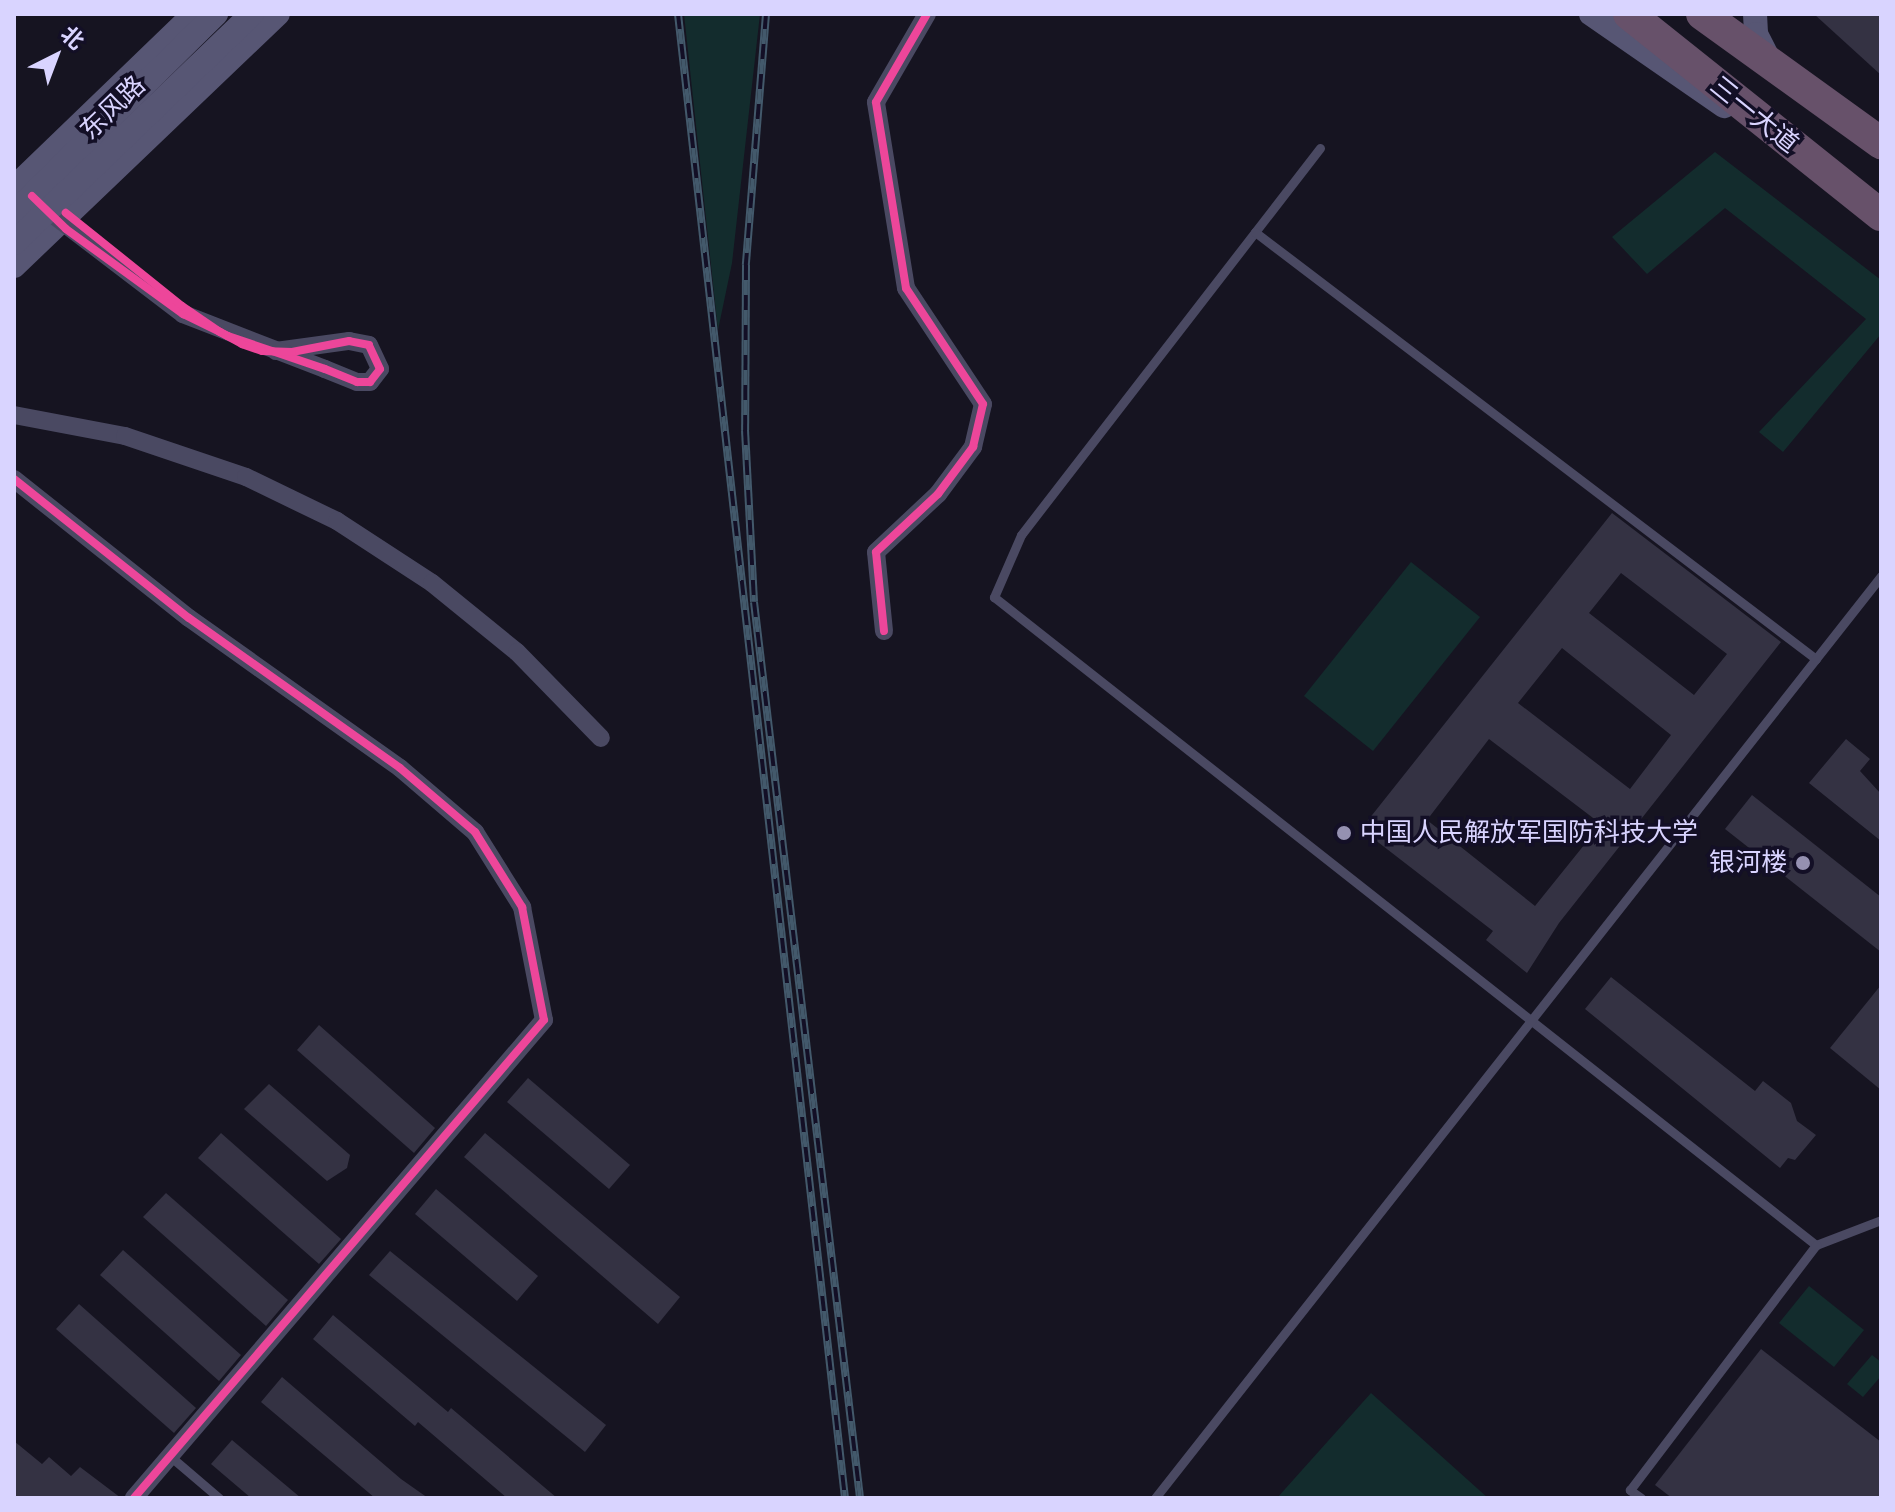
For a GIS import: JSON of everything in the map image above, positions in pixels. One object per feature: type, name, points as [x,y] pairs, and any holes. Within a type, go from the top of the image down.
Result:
[{"type":"highway","name":"三一大道","points":[[1629,14],[1881,215]]},
{"type":"highway","name":"三一大道","points":[[1702,14],[1881,143]]},
{"type":"street","points":[[34,203],[194,14]]},
{"type":"street","name":"东风路","points":[[14,243],[34,203],[216,14]]},
{"type":"street","name":"东风路","points":[[14,213],[34,203],[252,14]]},
{"type":"street","points":[[34,203],[278,14]]},
{"type":"street","points":[[884,631],[876,552],[938,494],[973,447],[983,404],[906,288],[876,102],[927,14]]},
{"type":"street","points":[[1591,14],[1819,168]]},
{"type":"street","points":[[1702,14],[1739,14]]},
{"type":"street","points":[[1755,14],[1760,46],[1776,67]]},
{"type":"street","points":[[34,203],[41,237]]},
{"type":"street","points":[[34,203],[41,237]]},
{"type":"street","points":[[34,203],[173,307],[220,332],[262,351],[349,341],[369,345],[380,369],[370,382],[357,382],[325,369],[220,332]]},
{"type":"street","points":[[14,266],[41,237]]},
{"type":"street","points":[[14,415],[125,436],[246,477],[337,521],[432,583],[517,652],[601,738]]},
{"type":"street","points":[[14,479],[189,618],[400,768],[475,832],[522,907],[544,1020],[134,1498]]},
{"type":"lane","points":[[1320,148],[1021,535],[994,597],[1816,1245]]},
{"type":"lane","points":[[1255,232],[1816,659]]},
{"type":"lane","points":[[1155,1498],[1881,576]]},
{"type":"lane","points":[[1641,1498],[1630,1490],[1816,1245],[1881,1220]]},
{"type":"lane","points":[[171,1457],[219,1498]]},
{"type":"green space","points":[[684,14],[760,14],[732,263],[718,330]]},
{"type":"green space","points":[[1715,152],[1881,280],[1881,334],[1783,452],[1759,432],[1866,319],[1725,208],[1647,274],[1612,237]]},
{"type":"green space","points":[[1411,562],[1480,617],[1373,751],[1304,696]]},
{"type":"green space","points":[[1809,1286],[1864,1330],[1834,1367],[1779,1323]]},
{"type":"green space","points":[[1872,1355],[1881,1362],[1881,1376],[1863,1397],[1847,1384]]},
{"type":"green space","points":[[1371,1393],[1488,1498],[1277,1498]]},
{"type":"building","points":[[1814,14],[1881,14],[1881,75]]},
{"type":"building","points":[[1612,513],[1781,642],[1559,923],[1527,973],[1486,940],[1493,931],[1361,829]],"holes":[[[1621,573],[1727,654],[1694,695],[1589,613]],[[1562,648],[1671,735],[1630,789],[1518,703]],[[1489,739],[1601,824],[1535,906],[1427,820]]]},
{"type":"building","points":[[1846,739],[1870,759],[1860,771],[1881,794],[1881,841],[1809,783]]},
{"type":"building","name":"银河楼","points":[[1752,795],[1881,897],[1881,952],[1725,829]]},
{"type":"building","points":[[1611,977],[1755,1091],[1763,1081],[1791,1103],[1797,1121],[1816,1135],[1795,1160],[1788,1158],[1780,1168],[1585,1009]]},
{"type":"building","points":[[1881,985],[1881,1090],[1830,1048]]},
{"type":"building","points":[[319,1025],[435,1128],[414,1153],[297,1050]]},
{"type":"building","points":[[528,1078],[630,1165],[609,1189],[507,1102]]},
{"type":"building","points":[[269,1084],[350,1155],[347,1168],[327,1181],[244,1109]]},
{"type":"building","points":[[221,1133],[341,1239],[319,1264],[198,1158]]},
{"type":"building","points":[[485,1133],[680,1297],[658,1324],[464,1157]]},
{"type":"building","points":[[436,1189],[538,1276],[517,1301],[415,1214]]},
{"type":"building","points":[[166,1193],[288,1300],[266,1326],[143,1217]]},
{"type":"building","points":[[123,1250],[241,1355],[219,1381],[100,1275]]},
{"type":"building","points":[[390,1251],[606,1425],[585,1452],[369,1275]]},
{"type":"building","points":[[79,1304],[196,1408],[174,1433],[56,1329]]},
{"type":"building","points":[[333,1315],[448,1412],[451,1408],[557,1498],[507,1498],[418,1422],[415,1426],[313,1339]]},
{"type":"building","points":[[1761,1349],[1881,1442],[1881,1498],[1672,1498],[1655,1485]]},
{"type":"building","points":[[282,1377],[401,1479],[428,1498],[375,1498],[261,1402]]},
{"type":"building","points":[[232,1440],[301,1498],[251,1498],[211,1464]]},
{"type":"building","points":[[14,1441],[42,1464],[49,1457],[71,1476],[80,1467],[121,1498],[14,1498]]},
{"type":"railway","points":[[678,14],[845,1498]]},
{"type":"railway","points":[[766,14],[746,265],[745,430],[754,602],[860,1498]]},
{"type":"cycle path","points":[[884,631],[876,552],[938,494],[973,447],[983,404],[906,288],[876,102],[927,14]]},
{"type":"cycle path","points":[[32,196],[66,229],[183,314],[220,332],[228,336],[325,369],[357,382],[370,382],[380,369],[369,345],[349,341],[292,352],[262,351],[242,344],[220,332],[182,306],[66,213]]},
{"type":"cycle path","points":[[14,479],[189,618],[400,768],[475,832],[522,907],[544,1020],[134,1498]]},
{"type":"place","name":"中国人民解放军国防科技大学","points":[[1344,833]]},
{"type":"place","name":"银河楼","points":[[1803,863]]}]
